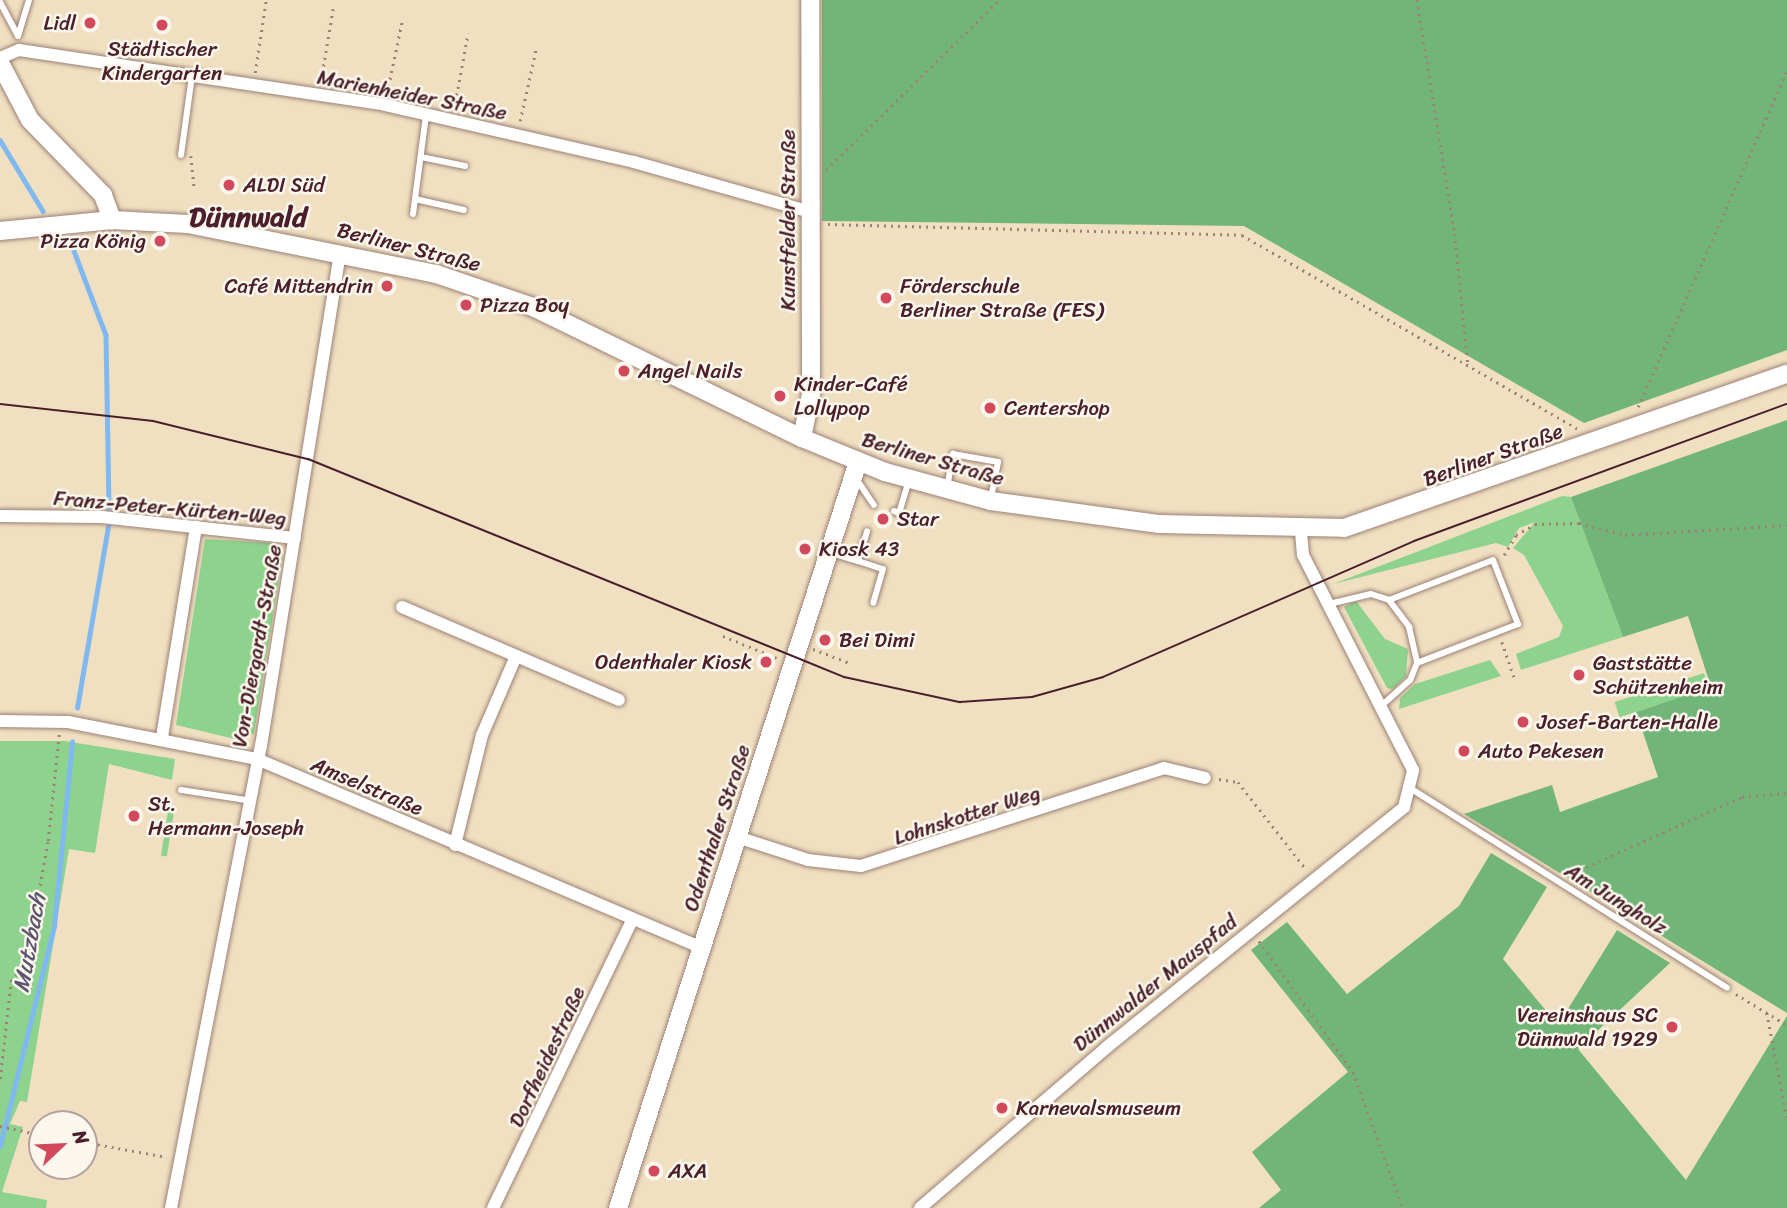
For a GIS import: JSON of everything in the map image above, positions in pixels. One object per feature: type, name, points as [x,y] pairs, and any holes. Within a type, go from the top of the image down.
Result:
[{"type":"main road","name":"Kunstfelder Straße","points":[[802,439],[811,405],[810,0]]},
{"type":"main road","points":[[0,63],[30,120],[103,195],[112,220]]},
{"type":"main road","name":"Berliner Straße","points":[[0,231],[112,220],[188,224],[436,274],[524,303],[802,439],[856,469],[909,479],[991,501],[1159,524],[1301,531],[1368,522],[1787,374]]},
{"type":"main road","name":"Odenthaler Straße","points":[[618,1208],[856,469]]},
{"type":"street","name":"Marienheider Straße","points":[[19,50],[385,105],[452,118],[811,218]]},
{"type":"street","points":[[0,58],[19,50]]},
{"type":"street","name":"Von-Diergardt-Straße","points":[[171,1208],[246,800],[257,759],[340,253]]},
{"type":"street","name":"Franz-Peter-Kürten-Weg","points":[[0,516],[109,517],[295,538]]},
{"type":"street","points":[[162,737],[197,527]]},
{"type":"street","points":[[1301,531],[1303,555],[1413,770],[1413,790]]},
{"type":"street","points":[[402,607],[619,700]]},
{"type":"street","points":[[455,845],[482,735],[516,656]]},
{"type":"street","name":"Amselstraße","points":[[0,721],[82,724],[162,737],[257,759],[702,948]]},
{"type":"street","name":"Lohnskotter Weg","points":[[737,836],[808,860],[861,866],[1164,768],[1205,778]]},
{"type":"street","name":"Dünnwalder Mauspfad","points":[[920,1208],[1251,930],[1404,807],[1413,790]]},
{"type":"street","name":"Dorfheidestraße","points":[[492,1208],[632,920]]},
{"type":"lane","points":[[19,50],[18,36],[29,0]]},
{"type":"lane","points":[[0,2],[18,36]]},
{"type":"lane","points":[[181,155],[192,76]]},
{"type":"lane","points":[[413,214],[427,113]]},
{"type":"lane","points":[[421,157],[465,166]]},
{"type":"lane","points":[[415,199],[464,210]]},
{"type":"lane","points":[[947,490],[953,454],[998,462],[991,501]]},
{"type":"lane","points":[[856,469],[874,508]]},
{"type":"lane","points":[[894,511],[899,513],[909,479]]},
{"type":"lane","points":[[858,561],[867,531]]},
{"type":"lane","points":[[829,552],[883,569],[873,603]]},
{"type":"lane","points":[[1329,604],[1352,595],[1388,600],[1493,560],[1518,624],[1417,663]]},
{"type":"lane","points":[[1382,705],[1410,680],[1417,663],[1409,627],[1388,600]]},
{"type":"lane","points":[[181,790],[246,800]]},
{"type":"lane","name":"Am Jungholz","points":[[1413,790],[1431,798],[1446,814],[1727,988]]},
{"type":"path","points":[[253,85],[267,0]]},
{"type":"path","points":[[811,178],[831,168],[999,0]]},
{"type":"path","points":[[1416,0],[1455,234],[1468,366]]},
{"type":"path","points":[[318,95],[333,8]]},
{"type":"path","points":[[385,105],[402,20]]},
{"type":"path","points":[[452,118],[468,33]]},
{"type":"path","points":[[516,135],[536,49]]},
{"type":"path","points":[[1636,411],[1787,71]]},
{"type":"path","points":[[181,155],[195,162],[194,187]]},
{"type":"path","points":[[811,218],[1242,235],[1468,366],[1576,424],[1586,446]]},
{"type":"path","points":[[1510,548],[1521,530],[1535,524],[1579,523],[1625,535],[1787,525]]},
{"type":"path","points":[[1499,632],[1514,677]]},
{"type":"path","points":[[723,636],[793,664]]},
{"type":"path","points":[[800,644],[849,663]]},
{"type":"path","points":[[0,1079],[8,1046],[4,1020],[12,981],[26,961],[48,841],[65,722]]},
{"type":"path","points":[[1205,778],[1238,782],[1314,879]]},
{"type":"path","points":[[1555,882],[1742,797],[1787,793]]},
{"type":"path","points":[[1251,930],[1353,1072],[1403,1208]]},
{"type":"path","points":[[1727,988],[1787,1025]]},
{"type":"path","points":[[1767,1013],[1787,1119]]},
{"type":"path","points":[[0,1126],[28,1132]]},
{"type":"path","points":[[98,1144],[180,1159]]},
{"type":"green space","points":[[822,0],[1787,0],[1787,350],[1584,423],[1244,226],[822,221]]},
{"type":"green space","points":[[1787,420],[1787,1013],[1464,814],[1552,785],[1560,812],[1658,777],[1636,712],[1711,687],[1688,616],[1623,637],[1571,497]]},
{"type":"green space","points":[[1562,496],[1571,497],[1623,637],[1521,670],[1516,654],[1559,637],[1563,626],[1524,555],[1513,548],[1535,522],[1519,528],[1508,547],[1496,543],[1333,584]]},
{"type":"green space","points":[[205,539],[276,543],[283,554],[254,733],[243,741],[176,725]]},
{"type":"green space","points":[[1356,601],[1385,639],[1408,649],[1406,676],[1393,689],[1387,688],[1344,607]]},
{"type":"green space","points":[[1490,660],[1501,676],[1399,709],[1400,698],[1415,684]]},
{"type":"green space","points":[[1704,673],[1709,688],[1620,717],[1615,702]]},
{"type":"green space","points":[[0,741],[65,741],[175,759],[172,780],[109,764],[95,853],[69,849],[27,1102],[20,1101],[10,1124],[23,1127],[2,1192],[47,1200],[46,1208],[0,1208]]},
{"type":"green space","points":[[168,811],[174,812],[167,856],[161,855]]},
{"type":"green space","points":[[1491,853],[1547,887],[1503,959],[1558,1025],[1617,930],[1670,963],[1578,1049],[1686,1180],[1787,1016],[1787,1208],[1259,1208],[1281,1190],[1252,1152],[1348,1072],[1251,950],[1287,922],[1347,994],[1459,906]]},
{"type":"waterway","name":"Mutzbach","points":[[0,140],[43,211]]},
{"type":"waterway","name":"Mutzbach","points":[[71,243],[106,335],[109,508]]},
{"type":"waterway","name":"Mutzbach","points":[[77,708],[108,527]]},
{"type":"waterway","name":"Mutzbach","points":[[0,1146],[54,926],[72,742]]},
{"type":"tram line","points":[[0,404],[153,421],[308,459],[844,677],[960,702],[1032,697],[1103,677],[1414,541],[1787,404]]},
{"type":"place","name":"Lidl","points":[[90,23]]},
{"type":"place","name":"Städtischer Kindergarten","points":[[162,25]]},
{"type":"place","name":"ALDI Süd","points":[[229,185]]},
{"type":"place","name":"Pizza König","points":[[160,241]]},
{"type":"place","name":"Café Mittendrin","points":[[387,286]]},
{"type":"place","name":"Förderschule Berliner Straße (FES)","points":[[886,298]]},
{"type":"place","name":"Pizza Boy","points":[[466,305]]},
{"type":"place","name":"Angel Nails","points":[[624,371]]},
{"type":"place","name":"Kinder-Café Lollypop","points":[[780,396]]},
{"type":"place","name":"Centershop","points":[[990,408]]},
{"type":"place","name":"Star","points":[[883,519]]},
{"type":"place","name":"Kiosk 43","points":[[805,549]]},
{"type":"place","name":"Bei Dimi","points":[[825,640]]},
{"type":"place","name":"Odenthaler Kiosk","points":[[766,662]]},
{"type":"place","name":"Gaststätte Schützenheim","points":[[1579,675]]},
{"type":"place","name":"Josef-Barten-Halle","points":[[1523,722]]},
{"type":"place","name":"Auto Pekesen","points":[[1464,751]]},
{"type":"place","name":"St. Hermann-Joseph","points":[[134,816]]},
{"type":"place","name":"Vereinshaus SC Dünnwald 1929","points":[[1672,1027]]},
{"type":"place","name":"Karnevalsmuseum","points":[[1002,1108]]},
{"type":"place","name":"AXA","points":[[654,1171]]},
{"type":"district","name":"Dünnwald","points":[[248,217]]}]
